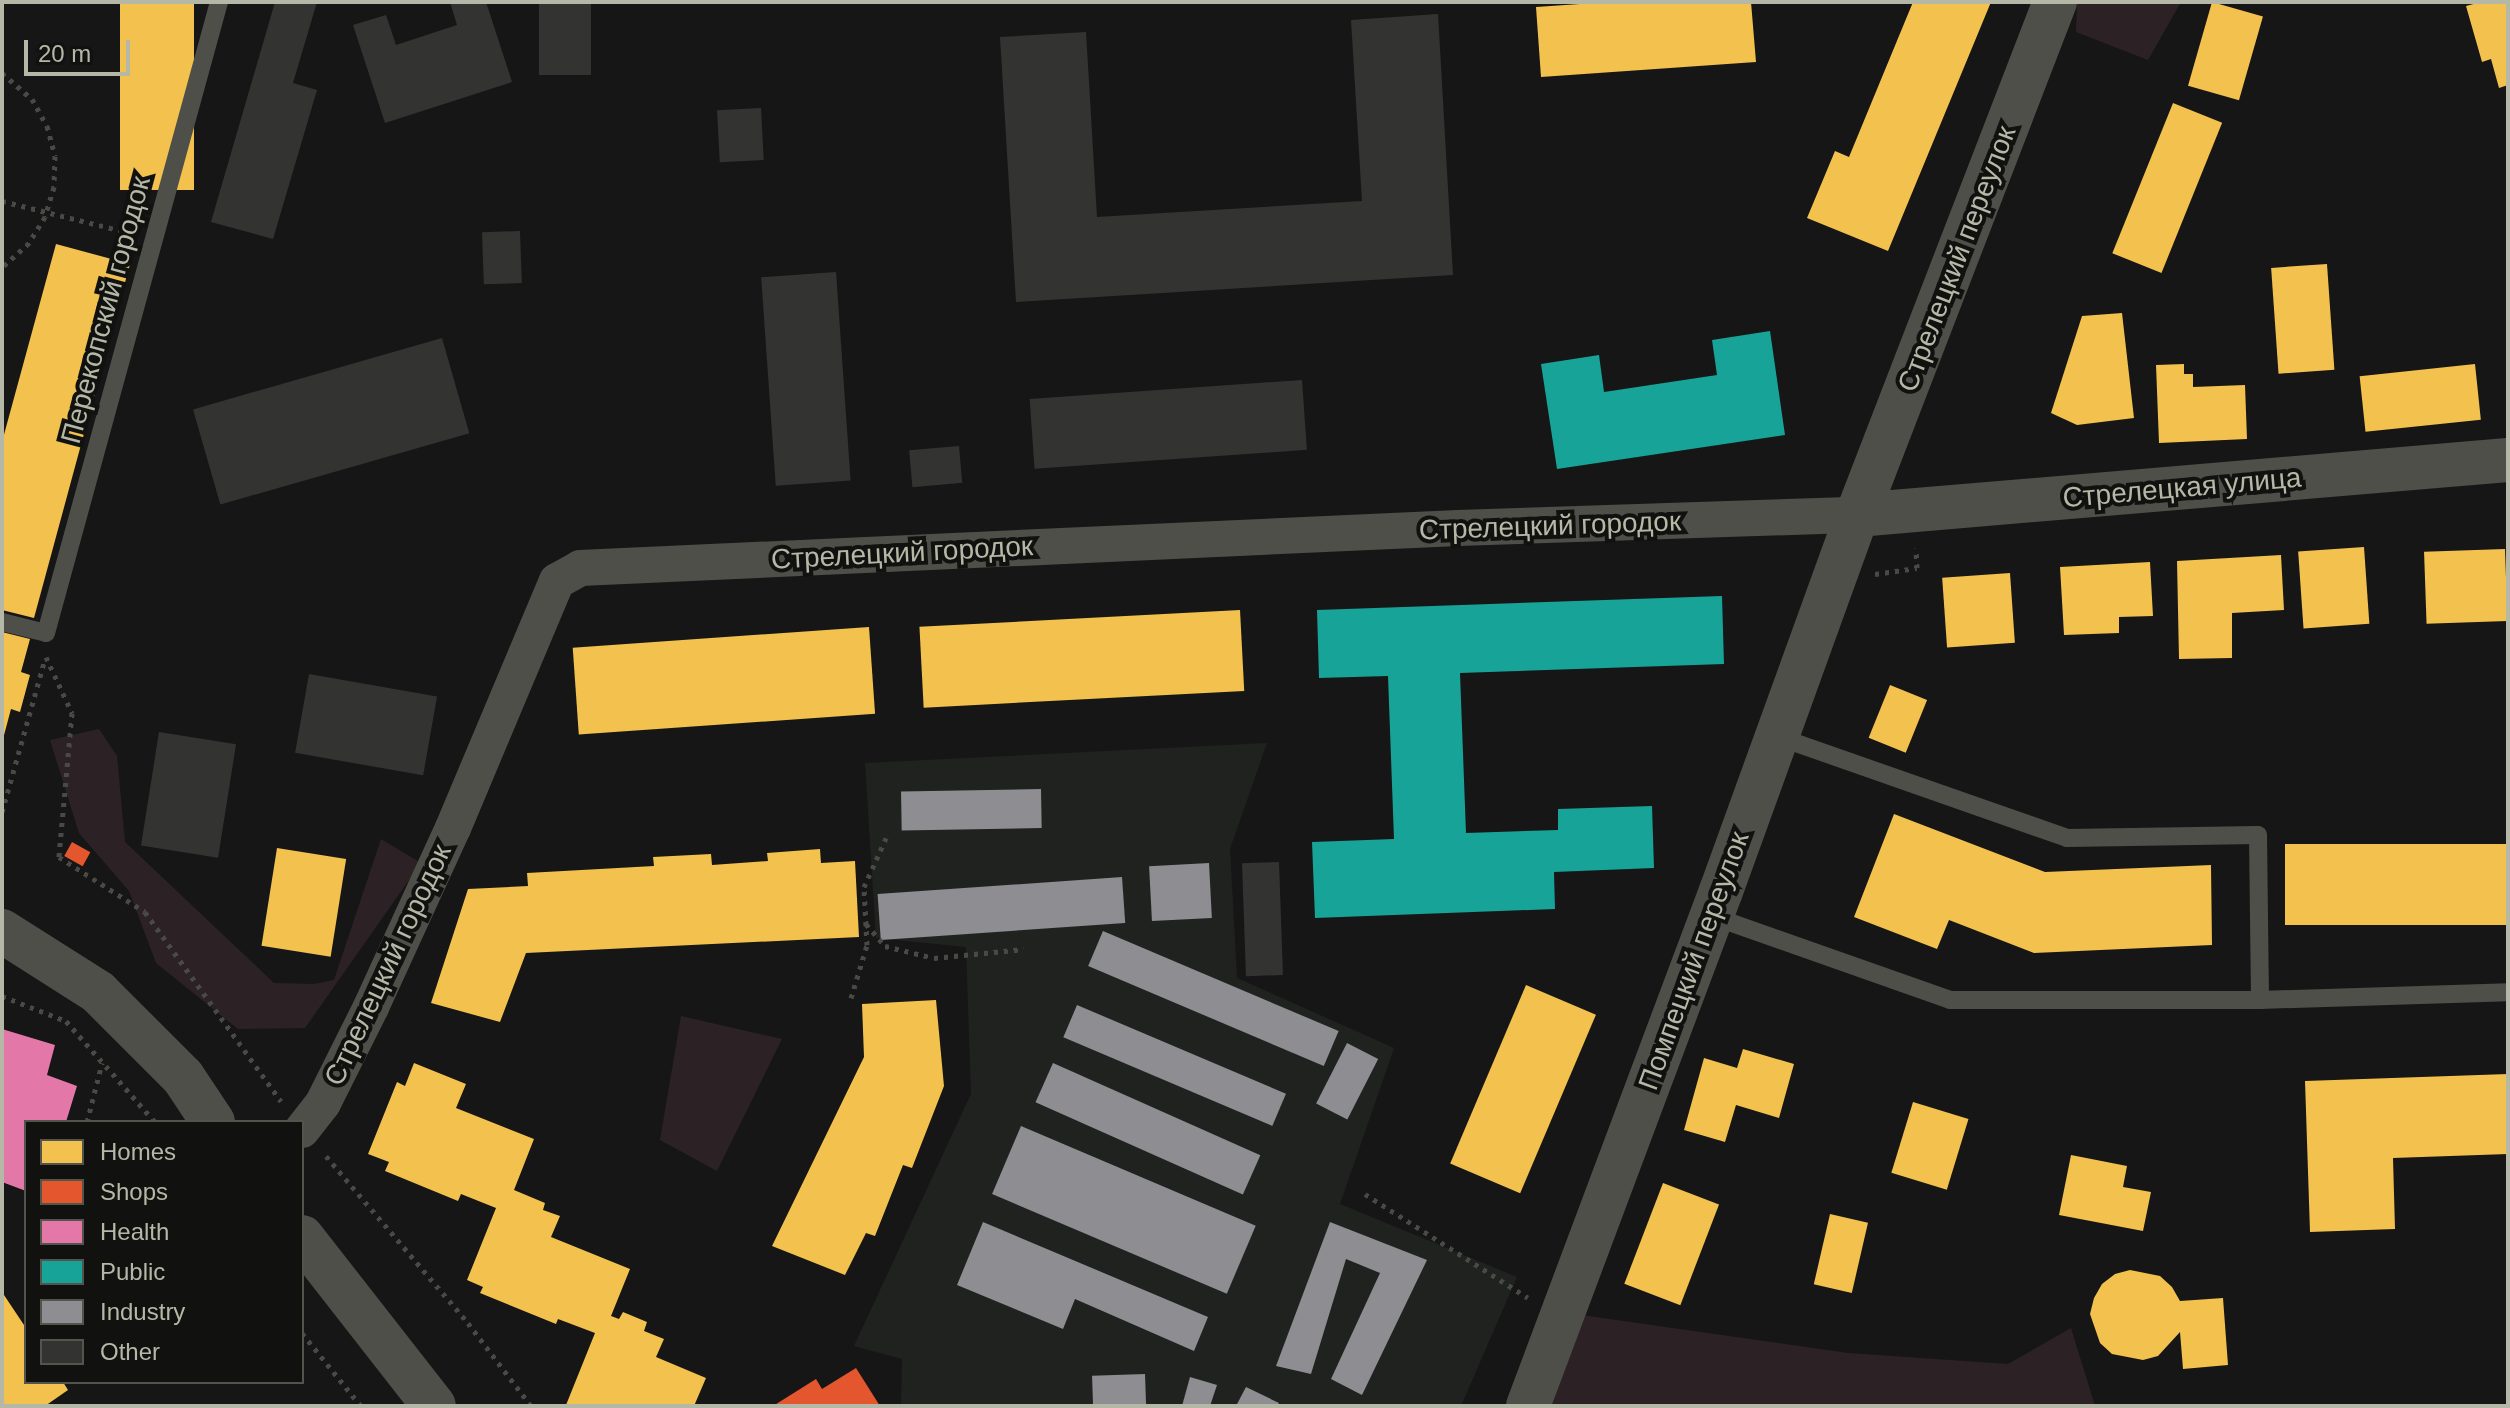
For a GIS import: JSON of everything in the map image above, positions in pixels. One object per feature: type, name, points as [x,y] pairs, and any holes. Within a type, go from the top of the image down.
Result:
[{"type":"street","name":"Стрелецкий переулок","points":[[1857,515],[2055,2]]},
{"type":"street","name":"Стрелецкая улица","points":[[1857,515],[2508,460]]},
{"type":"street","name":"Помпецкий переулок","points":[[1528,1406],[1712,916],[1857,515]]},
{"type":"street","name":"Стрелецкий городок","points":[[310,1134],[453,828],[557,581],[580,568],[1443,529],[1857,515]]},
{"type":"street","points":[[2,931],[98,992],[183,1077],[212,1120]]},
{"type":"street","points":[[304,1240],[434,1406]]},
{"type":"lane","name":"Перекопский городок","points":[[2,622],[46,633],[219,2]]},
{"type":"lane","points":[[1776,736],[2067,838],[2258,835],[2260,1000]]},
{"type":"lane","points":[[1712,916],[1950,1000],[2260,1000],[2508,992]]},
{"type":"path","points":[[2,73],[32,99],[47,126],[55,156],[54,187],[47,212],[29,243],[2,267]]},
{"type":"path","points":[[2,201],[154,239]]},
{"type":"path","points":[[2,812],[46,656],[72,713],[59,857],[145,912],[300,1120]]},
{"type":"path","points":[[851,998],[867,945],[864,887],[886,838]]},
{"type":"path","points":[[866,924],[885,946],[934,958],[1024,949]]},
{"type":"path","points":[[2,996],[66,1021],[153,1120]]},
{"type":"path","points":[[88,1120],[102,1062]]},
{"type":"path","points":[[310,1134],[468,1323],[531,1406]]},
{"type":"path","points":[[1365,1194],[1536,1302]]},
{"type":"path","points":[[304,1335],[361,1406]]},
{"type":"shaded area","points":[[2077,2],[2181,2],[2148,60],[2076,32]]},
{"type":"shaded area","points":[[99,729],[117,756],[125,842],[274,983],[314,984],[334,980],[381,839],[421,863],[305,1028],[238,1029],[156,963],[129,891],[79,833],[50,740]]},
{"type":"shaded area","points":[[1267,743],[1230,849],[1237,978],[1394,1048],[1340,1204],[1517,1277],[1461,1406],[901,1406],[902,1359],[854,1346],[971,1094],[966,947],[876,938],[865,763]]},
{"type":"shaded area","points":[[681,1016],[782,1039],[717,1171],[660,1140]]},
{"type":"shaded area","points":[[1581,1315],[1848,1353],[2008,1364],[2071,1328],[2095,1406],[1552,1406]]},
{"type":"building: Homes","points":[[120,2],[194,2],[194,190],[120,190]]},
{"type":"building: Homes","points":[[1609,2],[1751,2],[1756,62],[1541,77],[1536,7]]},
{"type":"building: Homes","points":[[1913,2],[1991,2],[1888,251],[1807,218],[1835,151],[1849,157]]},
{"type":"building: Homes","points":[[2212,2],[2263,17],[2239,100],[2188,86]]},
{"type":"building: Homes","points":[[2481,2],[2508,2],[2508,85],[2499,88],[2491,59],[2482,62],[2466,6]]},
{"type":"building: Homes","points":[[2173,103],[2222,123],[2161,273],[2112,253]]},
{"type":"building: Homes","points":[[56,244],[130,264],[34,618],[2,610],[2,442]]},
{"type":"building: Homes","points":[[2327,264],[2334,370],[2279,374],[2271,268]]},
{"type":"building: Homes","points":[[2122,313],[2134,418],[2077,425],[2051,413],[2082,316]]},
{"type":"building: Homes","points":[[2184,364],[2184,374],[2193,374],[2193,387],[2245,385],[2247,439],[2159,443],[2156,365]]},
{"type":"building: Homes","points":[[2475,364],[2481,420],[2365,432],[2360,376]]},
{"type":"building: Homes","points":[[2364,547],[2369,624],[2304,628],[2298,552]]},
{"type":"building: Homes","points":[[2505,549],[2508,621],[2427,624],[2424,552]]},
{"type":"building: Homes","points":[[2281,555],[2284,610],[2232,613],[2232,658],[2179,659],[2177,561]]},
{"type":"building: Homes","points":[[2150,562],[2153,616],[2119,617],[2119,633],[2064,635],[2060,567]]},
{"type":"building: Homes","points":[[2010,573],[2015,643],[1947,648],[1942,578]]},
{"type":"building: Homes","points":[[1240,610],[1244,691],[924,708],[919,627]]},
{"type":"building: Homes","points":[[869,627],[875,714],[579,735],[573,648]]},
{"type":"building: Homes","points":[[2,632],[30,639],[21,672],[30,675],[20,712],[11,709],[3,739]]},
{"type":"building: Homes","points":[[1890,685],[1927,700],[1906,753],[1869,738]]},
{"type":"building: Homes","points":[[1894,814],[2045,872],[2211,865],[2212,945],[2034,953],[1949,920],[1937,949],[1854,917]]},
{"type":"building: Homes","points":[[2285,844],[2508,844],[2508,925],[2285,925]]},
{"type":"building: Homes","points":[[277,848],[346,859],[331,957],[262,946]]},
{"type":"building: Homes","points":[[820,849],[821,863],[855,861],[859,937],[526,953],[500,1022],[431,1003],[468,889],[528,886],[527,873],[654,866],[653,857],[711,854],[712,865],[768,861],[767,853]]},
{"type":"building: Homes","points":[[1526,985],[1596,1015],[1520,1193],[1450,1164]]},
{"type":"building: Homes","points":[[936,1000],[944,1086],[912,1168],[903,1165],[875,1236],[866,1233],[845,1275],[772,1246],[864,1057],[862,1004]]},
{"type":"building: Homes","points":[[1743,1049],[1794,1064],[1779,1118],[1736,1105],[1725,1142],[1684,1130],[1704,1058],[1737,1068]]},
{"type":"building: Homes","points":[[414,1063],[466,1084],[456,1108],[534,1139],[514,1190],[545,1203],[543,1210],[560,1216],[551,1237],[630,1269],[611,1316],[619,1319],[623,1312],[647,1322],[644,1331],[664,1339],[656,1357],[706,1378],[694,1406],[566,1405],[595,1333],[558,1319],[556,1324],[480,1293],[483,1287],[467,1280],[496,1208],[461,1194],[458,1201],[385,1171],[389,1162],[368,1154],[397,1082],[405,1086]]},
{"type":"building: Homes","points":[[2508,1074],[2508,1154],[2393,1158],[2395,1229],[2310,1232],[2305,1081]]},
{"type":"building: Homes","points":[[1913,1102],[1968,1119],[1947,1190],[1891,1173]]},
{"type":"building: Homes","points":[[2071,1155],[2127,1166],[2123,1187],[2151,1192],[2143,1231],[2059,1215]]},
{"type":"building: Homes","points":[[1663,1183],[1719,1205],[1680,1305],[1624,1284]]},
{"type":"building: Homes","points":[[1830,1214],[1868,1223],[1852,1293],[1814,1284]]},
{"type":"building: Homes","points":[[2130,1270],[2160,1276],[2172,1287],[2180,1301],[2223,1298],[2228,1365],[2183,1369],[2180,1332],[2158,1356],[2143,1360],[2112,1354],[2100,1343],[2090,1314],[2094,1298],[2102,1284],[2115,1274]]},
{"type":"building: Homes","points":[[2,1292],[24,1325],[24,1384],[64,1384],[68,1390],[45,1406],[2,1406]]},
{"type":"building: Shops","points":[[72,842],[90,852],[83,866],[64,856]]},
{"type":"building: Shops","points":[[856,1368],[880,1406],[773,1406],[816,1379],[822,1389]]},
{"type":"building: Health","points":[[2,1029],[55,1045],[47,1075],[77,1086],[67,1120],[24,1120],[24,1190],[2,1182]]},
{"type":"building: Public","points":[[1770,331],[1785,435],[1557,469],[1541,364],[1599,355],[1604,392],[1717,375],[1712,340]]},
{"type":"building: Public","points":[[1722,596],[1724,664],[1460,673],[1466,833],[1558,830],[1558,809],[1652,806],[1654,868],[1554,872],[1555,909],[1315,918],[1312,842],[1394,839],[1388,676],[1319,678],[1317,610]]},
{"type":"building: Industry","points":[[1041,789],[1042,828],[902,830],[901,791]]},
{"type":"building: Industry","points":[[1209,863],[1212,918],[1152,921],[1149,866]]},
{"type":"building: Industry","points":[[1122,877],[1125,923],[881,940],[878,894]]},
{"type":"building: Industry","points":[[1103,931],[1339,1031],[1324,1066],[1088,966]]},
{"type":"building: Industry","points":[[1077,1005],[1286,1094],[1272,1126],[1063,1037]]},
{"type":"building: Industry","points":[[1347,1043],[1378,1059],[1347,1119],[1316,1104]]},
{"type":"building: Industry","points":[[1053,1063],[1260,1155],[1243,1195],[1036,1102]]},
{"type":"building: Industry","points":[[1021,1126],[1256,1226],[1227,1294],[992,1194]]},
{"type":"building: Industry","points":[[983,1222],[1208,1317],[1194,1351],[1075,1299],[1063,1329],[957,1285]]},
{"type":"building: Industry","points":[[1330,1222],[1427,1260],[1362,1395],[1331,1379],[1380,1273],[1346,1259],[1311,1374],[1276,1366]]},
{"type":"building: Industry","points":[[1145,1374],[1146,1406],[1093,1406],[1092,1376]]},
{"type":"building: Industry","points":[[1190,1377],[1217,1385],[1210,1406],[1182,1406]]},
{"type":"building: Industry","points":[[1246,1387],[1279,1403],[1277,1406],[1236,1406]]},
{"type":"building: Other","points":[[275,2],[317,2],[293,83],[317,90],[273,239],[211,222]]},
{"type":"building: Other","points":[[450,2],[486,2],[512,82],[385,123],[353,25],[386,15],[396,45],[457,25]]},
{"type":"building: Other","points":[[539,2],[591,2],[591,75],[539,75]]},
{"type":"building: Other","points":[[1438,14],[1453,275],[1016,302],[1000,37],[1086,32],[1097,217],[1362,201],[1351,20]]},
{"type":"building: Other","points":[[761,108],[764,160],[720,162],[717,110]]},
{"type":"building: Other","points":[[520,231],[522,283],[484,284],[482,232]]},
{"type":"building: Other","points":[[836,272],[851,480],[776,486],[761,277]]},
{"type":"building: Other","points":[[442,338],[469,433],[220,505],[193,409]]},
{"type":"building: Other","points":[[1302,380],[1307,450],[1035,469],[1030,399]]},
{"type":"building: Other","points":[[959,446],[962,483],[912,487],[909,450]]},
{"type":"building: Other","points":[[309,674],[437,697],[423,775],[295,753]]},
{"type":"building: Other","points":[[159,732],[236,744],[218,858],[141,846]]},
{"type":"building: Other","points":[[1279,862],[1283,975],[1246,976],[1242,863]]}]
